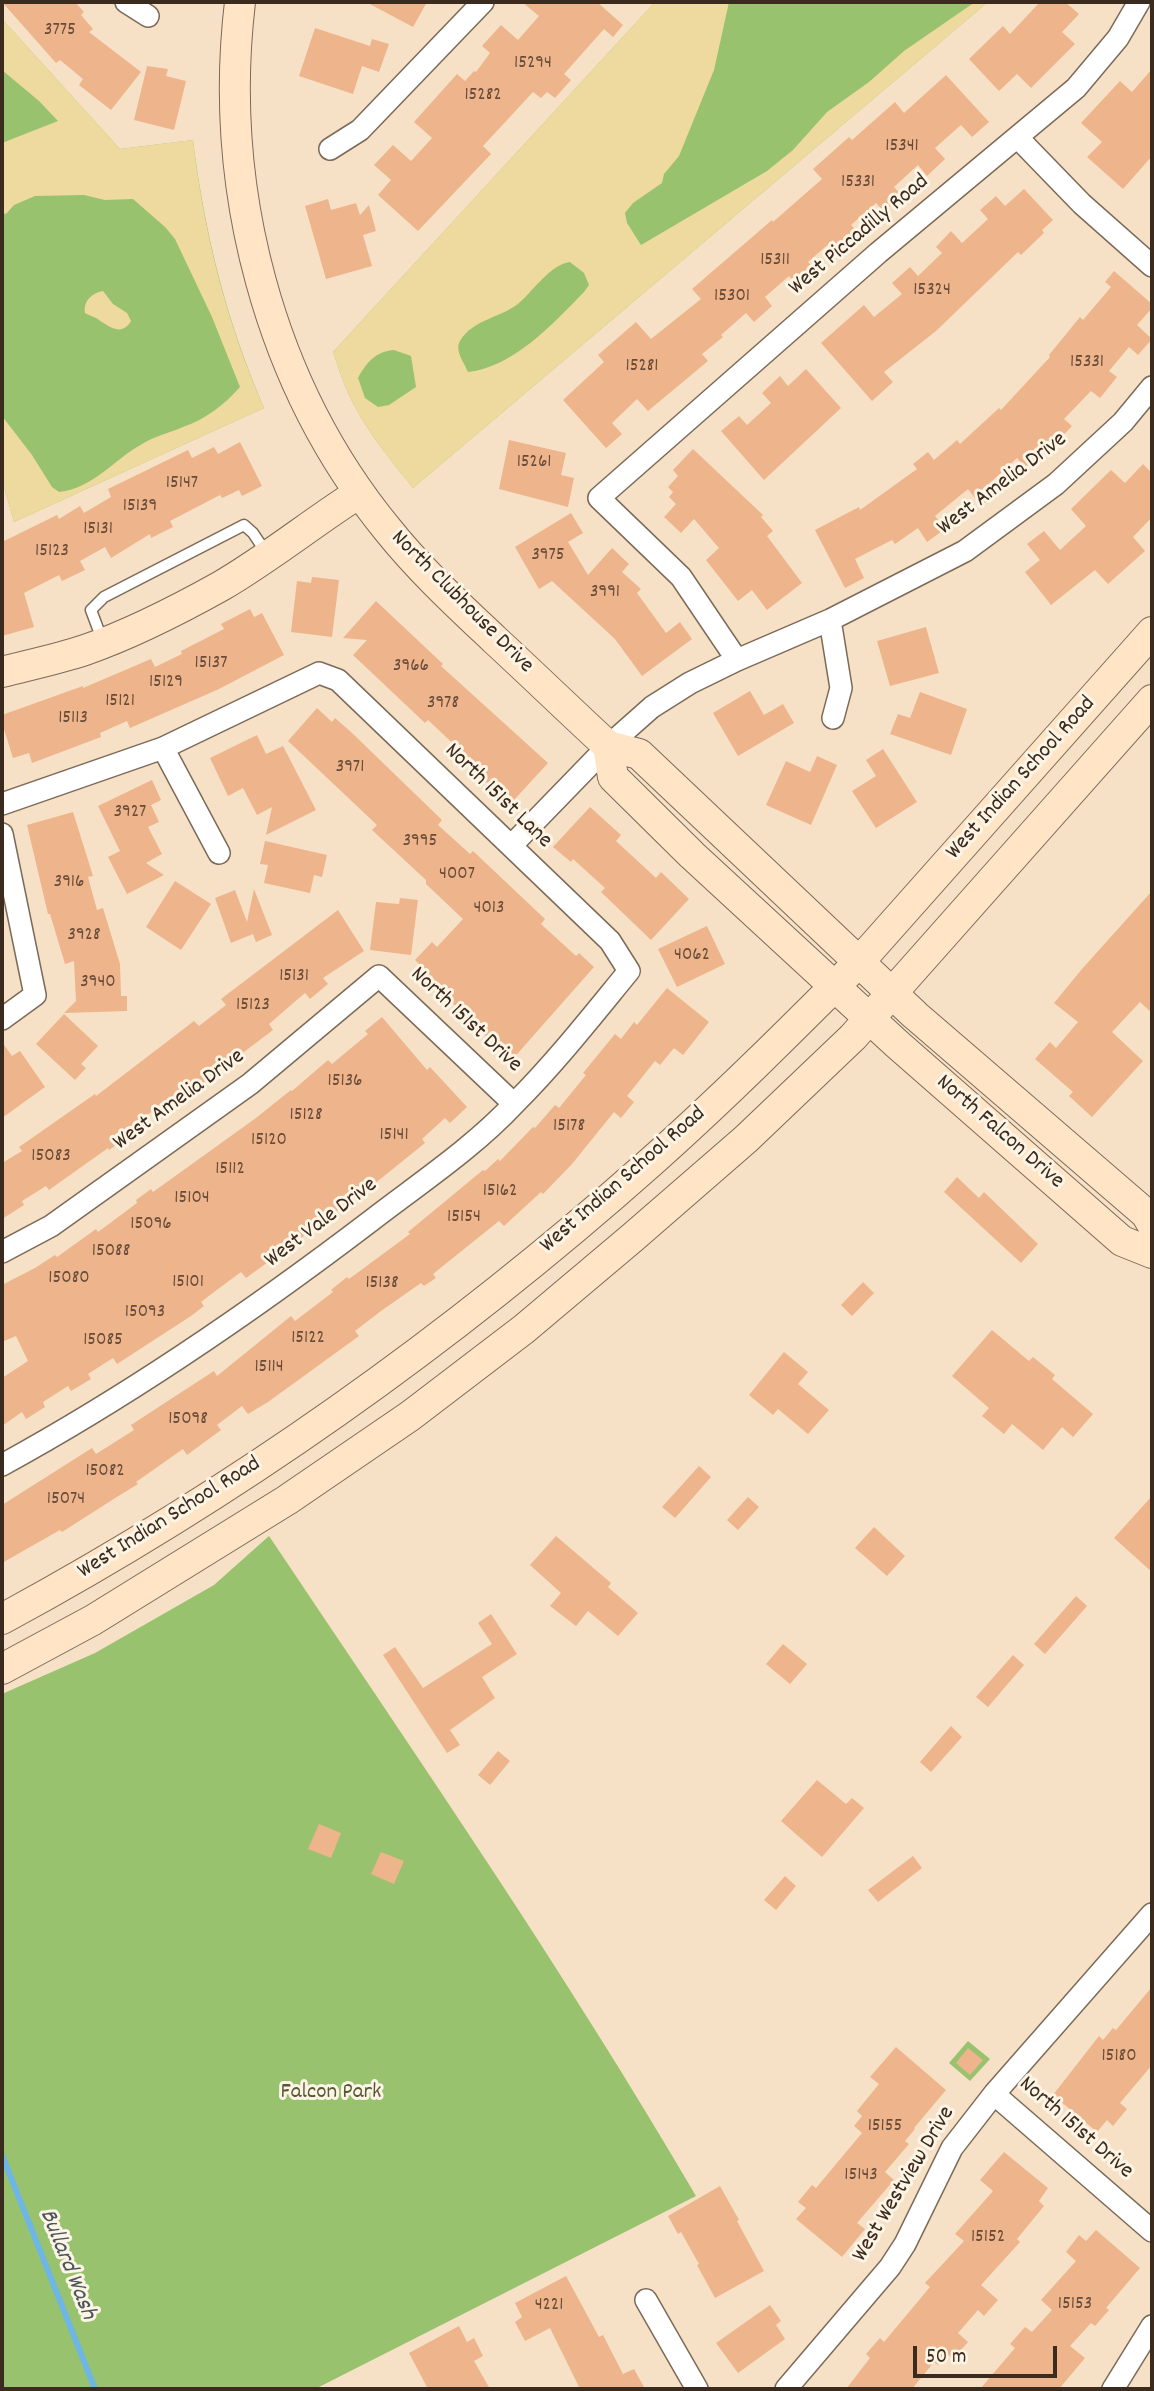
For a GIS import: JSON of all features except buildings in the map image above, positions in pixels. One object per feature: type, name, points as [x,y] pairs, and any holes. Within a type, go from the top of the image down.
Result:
[{"type":"main road","name":"North Clubhouse Drive","points":[[240,2],[236,68],[239,161],[242,199],[254,254],[272,318],[296,380],[320,428],[359,493],[388,530],[440,587],[608,746],[639,754],[876,978]]},
{"type":"main road","points":[[2,672],[85,650],[148,623],[269,556],[359,493]]},
{"type":"main road","name":"West Indian School Road","points":[[2,1669],[93,1620],[171,1573],[287,1500],[410,1416],[524,1329],[746,1139],[853,1037],[852,1002],[876,978],[1152,632]]},
{"type":"main road","name":"West Indian School Road","points":[[2,1619],[113,1556],[305,1433],[400,1365],[560,1238],[852,1002],[1152,700]]},
{"type":"main road","points":[[608,746],[612,777],[852,1002]]},
{"type":"main road","points":[[716,877],[740,851]]},
{"type":"main road","name":"North Falcon Drive","points":[[876,978],[1146,1214],[1152,1224]]},
{"type":"main road","name":"North Falcon Drive","points":[[852,1002],[1122,1241],[1152,1254]]},
{"type":"street","points":[[126,2],[148,16]]},
{"type":"street","points":[[330,149],[360,130],[483,2]]},
{"type":"street","name":"West Piccadilly Road","points":[[737,660],[681,577],[599,498],[878,253],[1018,138],[1091,72],[1118,38],[1139,2]]},
{"type":"street","points":[[1018,138],[1082,204],[1152,266]]},
{"type":"street","name":"West Amelia Drive","points":[[511,846],[608,746],[652,708],[690,683],[830,620],[965,551],[1056,484],[1123,422],[1152,387]]},
{"type":"street","points":[[830,620],[841,688],[833,719]]},
{"type":"street","name":"North 151st Lane","points":[[163,748],[319,673],[338,680],[610,941],[629,971]]},
{"type":"street","points":[[2,804],[163,748],[219,853]]},
{"type":"street","points":[[2,834],[35,995],[2,1019]]},
{"type":"street","name":"West Vale Drive","points":[[2,1465],[139,1384],[283,1287],[471,1144],[514,1104],[586,1024],[629,971]]},
{"type":"street","name":"West Amelia Drive","points":[[2,1252],[51,1226],[250,1084],[379,976]]},
{"type":"street","name":"North 151st Drive","points":[[379,976],[514,1104]]},
{"type":"street","name":"West Westview Drive","points":[[786,2389],[890,2267],[905,2244],[952,2148],[994,2094],[1152,1914]]},
{"type":"street","name":"North 151st Drive","points":[[994,2094],[1152,2231]]},
{"type":"street","points":[[646,2300],[697,2389]]},
{"type":"street","points":[[1113,2389],[1152,2326]]},
{"type":"lane","points":[[103,642],[91,610],[104,597],[244,525],[269,556]]},
{"type":"green space","points":[[655,2],[988,2],[413,488],[354,406],[333,352]]},
{"type":"green space","points":[[2,19],[120,149],[193,140],[204,209],[219,276],[239,342],[264,408],[14,522],[2,480]]},
{"type":"green space","name":"Falcon Park","points":[[269,1536],[541,1945],[696,2196],[315,2389],[2,2389],[2,1694],[95,1653],[214,1585]]},
{"type":"green space","points":[[968,2041],[990,2059],[970,2081],[949,2063]]},
{"type":"sand","points":[[655,2],[729,2],[714,70],[679,156],[664,174],[662,183],[633,203],[625,213],[627,223],[641,245],[767,171],[793,150],[827,112],[869,82],[904,51],[975,2],[988,2],[413,488],[354,406],[333,352]],"holes":[[[570,262],[584,273],[589,285],[584,292],[546,330],[516,353],[501,362],[468,372],[458,349],[466,334],[480,323],[512,308],[549,273]],[[394,350],[411,356],[416,387],[389,405],[378,407],[365,398],[358,378],[372,359]]]},
{"type":"sand","points":[[2,19],[120,149],[193,140],[203,209],[218,276],[238,342],[264,408],[14,522],[2,480],[2,416],[52,487],[59,492],[83,485],[147,441],[207,416],[240,387],[212,317],[175,239],[133,199],[105,200],[84,195],[35,196],[14,205],[6,214],[2,213],[2,143],[58,121],[2,70]]},
{"type":"sand","points":[[103,291],[113,304],[127,313],[131,321],[123,329],[109,327],[85,313],[89,298]]},
{"type":"waterway","name":"Bullard Wash","points":[[2,2155],[95,2389]]}]
